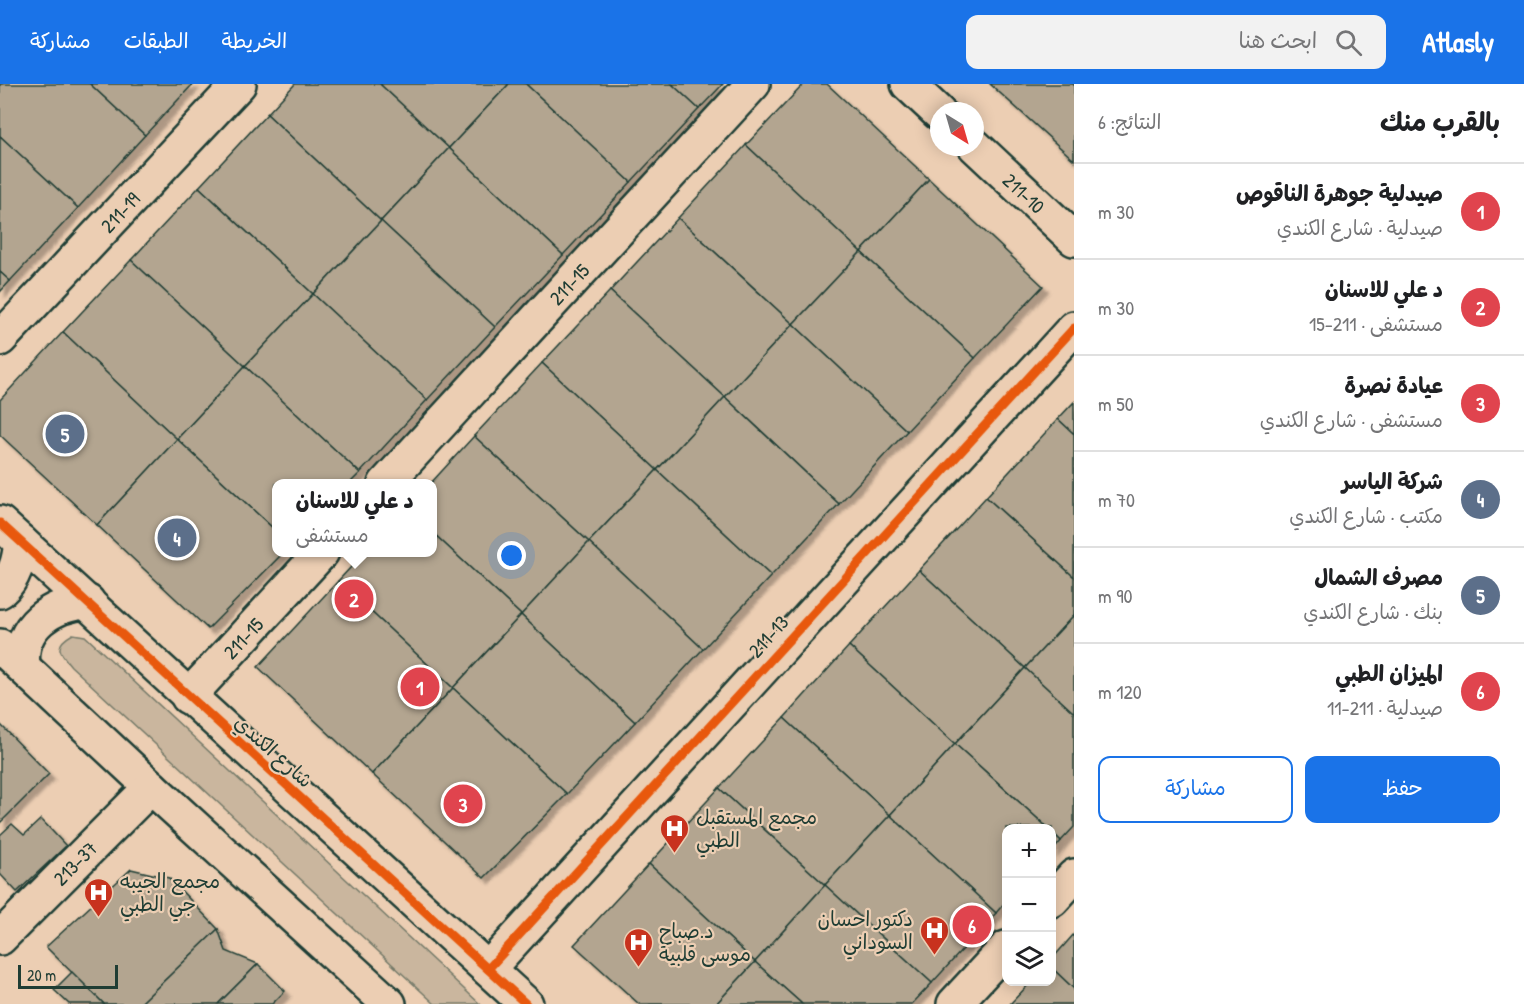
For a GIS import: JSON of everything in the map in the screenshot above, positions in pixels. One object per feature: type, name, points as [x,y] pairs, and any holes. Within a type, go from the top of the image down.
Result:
[{"type":"street","name":"211-19","points":[[0,339],[239,84]]},
{"type":"street","name":"211-15","points":[[389,479],[753,84]]},
{"type":"street","points":[[908,84],[930,105]]},
{"type":"street","name":"211-10","points":[[984,155],[1074,239]]},
{"type":"street","name":"211-13","points":[[488,969],[1074,327]]},
{"type":"street","points":[[0,591],[13,574],[19,558],[10,532]]},
{"type":"street","name":"شارع الكندي","points":[[10,532],[526,1004]]},
{"type":"street","name":"211-15","points":[[188,697],[317,557]]},
{"type":"street","points":[[88,602],[73,603],[45,615],[26,638],[21,652],[11,656],[389,1004]]},
{"type":"street","name":"213-37","points":[[0,938],[151,787]]},
{"type":"street","points":[[1056,896],[1074,876]]},
{"type":"street","points":[[954,1004],[1002,952]]},
{"type":"shaded area","points":[[73,634],[85,636],[480,1004],[435,1004],[71,666],[63,657],[60,645]]},
{"type":"building","points":[[0,84],[90,84],[145,135],[78,208],[0,136]]},
{"type":"building","points":[[90,84],[193,84],[145,135]]},
{"type":"building","points":[[295,84],[380,84],[449,148],[381,221],[267,114]]},
{"type":"building","points":[[380,84],[509,84],[449,148]]},
{"type":"building","points":[[509,84],[526,84],[631,182],[563,255],[449,148]]},
{"type":"building","points":[[526,84],[672,84],[699,109],[631,182]]},
{"type":"building","points":[[672,84],[723,84],[699,109]]},
{"type":"building","points":[[804,84],[827,84],[929,179],[861,252],[746,145]]},
{"type":"building","points":[[990,84],[1074,84],[1074,160]]},
{"type":"building","points":[[267,114],[381,221],[313,294],[199,187]]},
{"type":"building","points":[[0,136],[78,208],[10,281],[0,272]]},
{"type":"building","points":[[746,145],[861,252],[793,324],[678,218]]},
{"type":"building","points":[[449,148],[563,255],[495,327],[381,221]]},
{"type":"building","points":[[929,179],[1043,286],[975,358],[861,252]]},
{"type":"building","points":[[199,187],[313,294],[245,366],[131,260]]},
{"type":"building","points":[[678,218],[793,324],[725,397],[610,291]]},
{"type":"building","points":[[381,221],[495,327],[427,400],[313,294]]},
{"type":"building","points":[[861,252],[975,358],[907,431],[793,324]]},
{"type":"building","points":[[131,260],[245,366],[177,439],[63,332]]},
{"type":"building","points":[[0,272],[10,281],[0,292]]},
{"type":"building","points":[[610,291],[725,397],[657,470],[542,363]]},
{"type":"building","points":[[313,294],[427,400],[360,473],[245,366]]},
{"type":"building","points":[[793,324],[907,431],[839,504],[725,397]]},
{"type":"building","points":[[63,332],[177,439],[97,525],[0,435],[0,400]]},
{"type":"building","points":[[542,363],[657,470],[589,542],[474,436]]},
{"type":"building","points":[[245,366],[360,473],[354,479],[272,479],[272,527],[177,439]]},
{"type":"building","points":[[725,397],[839,504],[771,576],[657,470]]},
{"type":"building","points":[[1074,402],[1074,434],[1058,419]]},
{"type":"building","points":[[1058,419],[1074,434],[1074,577],[986,497]]},
{"type":"building","points":[[474,436],[589,542],[521,615],[437,537],[437,479],[435,479]]},
{"type":"building","points":[[177,439],[272,527],[272,557],[279,557],[208,629],[97,525]]},
{"type":"building","points":[[657,470],[771,576],[703,649],[589,542]]},
{"type":"building","points":[[986,497],[1074,577],[1074,615],[1025,668],[919,570]]},
{"type":"building","points":[[437,537],[521,615],[453,688],[338,581],[360,557],[437,557]]},
{"type":"building","points":[[589,542],[703,649],[635,722],[521,615]]},
{"type":"building","points":[[919,570],[1025,668],[955,744],[849,646]]},
{"type":"building","points":[[338,581],[453,688],[372,774],[258,667]]},
{"type":"building","points":[[521,615],[635,722],[567,794],[453,688]]},
{"type":"building","points":[[1074,615],[1074,713],[1025,668]]},
{"type":"building","points":[[849,646],[955,744],[890,815],[784,718]]},
{"type":"building","points":[[1025,668],[1074,713],[1074,827],[1061,841],[1056,836],[1056,824],[1044,824],[955,744]]},
{"type":"building","points":[[453,688],[567,794],[484,878],[372,774]]},
{"type":"building","points":[[784,718],[890,815],[825,885],[719,788]]},
{"type":"building","points":[[0,724],[49,774],[0,823]]},
{"type":"building","points":[[955,744],[1044,824],[1002,824],[1002,906],[996,913],[890,815]]},
{"type":"building","points":[[719,788],[825,885],[755,962],[649,864]]},
{"type":"building","points":[[890,815],[996,913],[932,983],[825,885]]},
{"type":"building","points":[[41,819],[66,846],[17,892],[0,874],[0,835],[12,824],[24,835]]},
{"type":"building","points":[[1056,836],[1061,841],[1056,847]]},
{"type":"building","points":[[649,864],[755,962],[716,1004],[639,1004],[574,945]]},
{"type":"building","points":[[131,869],[169,878],[218,929],[140,1004],[104,1004],[46,947]]},
{"type":"building","points":[[825,885],[932,983],[912,1004],[802,1004],[755,962]]},
{"type":"building","points":[[218,929],[226,951],[258,964],[218,1004],[140,1004]]},
{"type":"building","points":[[1074,934],[1074,989],[1056,972],[1056,954]]},
{"type":"building","points":[[755,962],[802,1004],[716,1004]]},
{"type":"building","points":[[258,964],[285,991],[272,1004],[218,1004]]},
{"type":"building","points":[[72,972],[104,1004],[69,1004],[54,990]]},
{"type":"building","points":[[1056,972],[1074,989],[1074,1004],[1010,1004],[1027,986],[1056,986]]},
{"type":"cycle path","points":[[488,969],[1074,328]]},
{"type":"cycle path","points":[[0,523],[526,1004]]},
{"type":"place","name":"مصرف الشمال","points":[[65,434]]},
{"type":"place","name":"شركة الياسر","points":[[177,538]]},
{"type":"place","name":"د علي للاسنان","points":[[354,599]]},
{"type":"place","name":"صيدلية جوهرة الناقوص","points":[[420,687]]},
{"type":"place","name":"عيادة نصرة","points":[[463,804]]},
{"type":"place","name":"مجمع المستقبل الطبي","points":[[675,854]]},
{"type":"place","name":"مجمع الجيبه جي الطبي","points":[[99,918]]},
{"type":"place","name":"الميزان الطبي","points":[[972,925]]},
{"type":"place","name":"دكتور احسان السوداني","points":[[934,956]]},
{"type":"place","name":"د.صباح موسى قلبية","points":[[638,968]]}]
